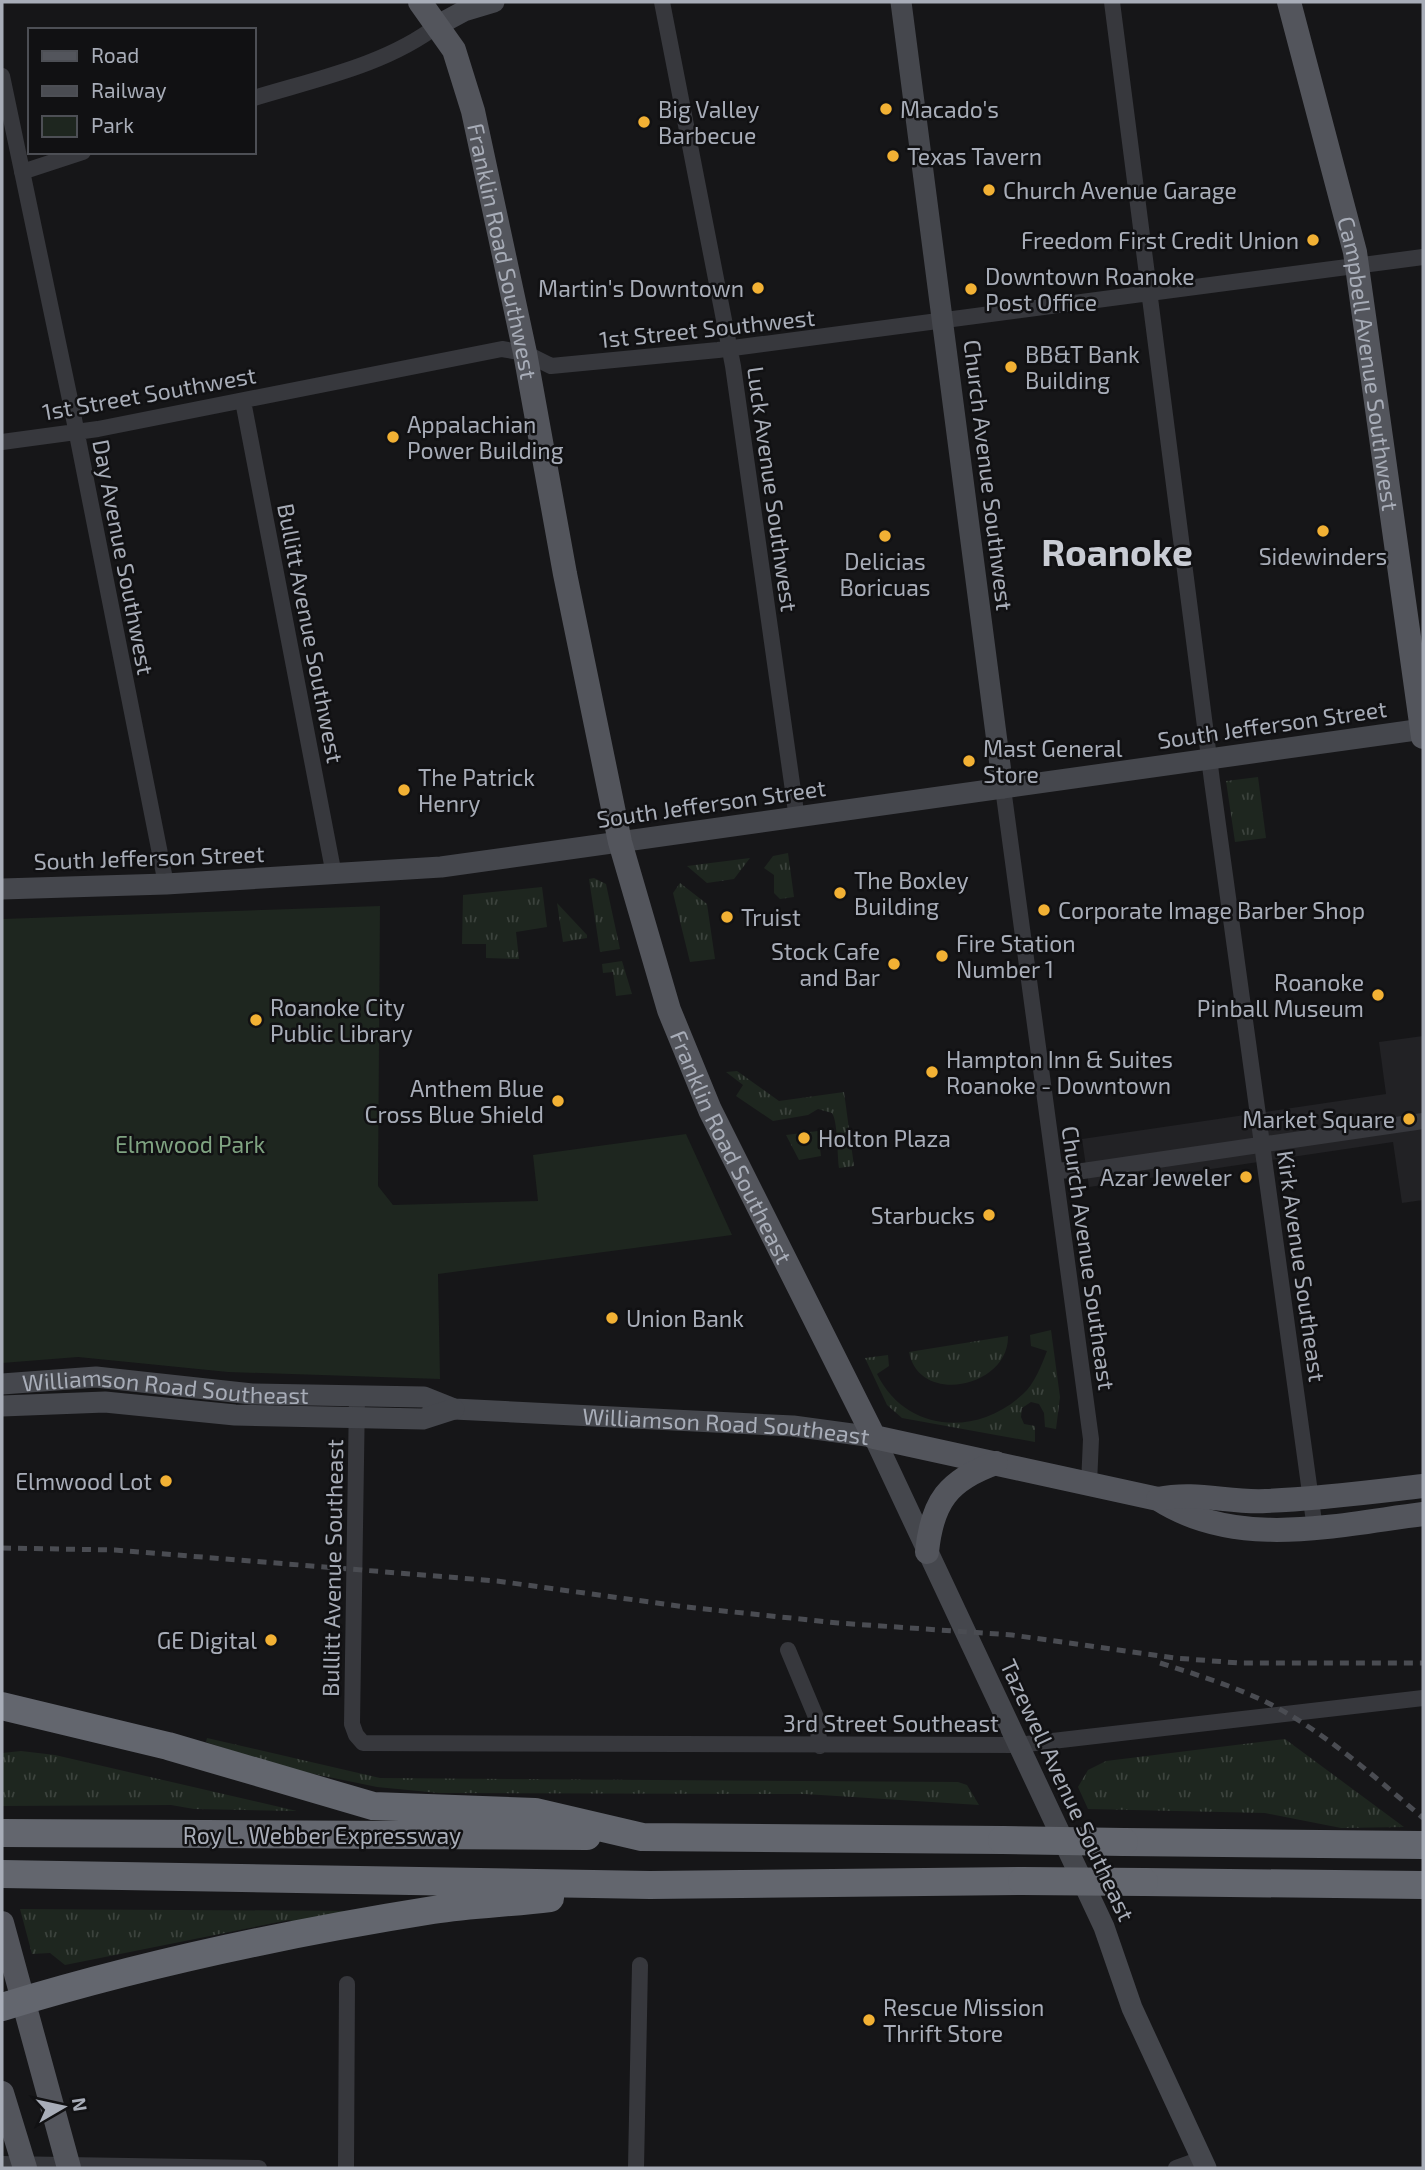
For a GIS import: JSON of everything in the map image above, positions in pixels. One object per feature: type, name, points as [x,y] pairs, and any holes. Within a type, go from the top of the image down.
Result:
[{"type":"highway","points":[[2,1706],[168,1746],[373,1806],[535,1812],[642,1837],[1423,1845]]},
{"type":"highway","name":"Roy L. Webber Expressway","points":[[2,1833],[642,1837]]},
{"type":"highway","points":[[2,1874],[650,1885],[1022,1881],[1419,1885]]},
{"type":"highway","points":[[12,2004],[83,1982],[341,1926],[466,1906],[650,1885]]},
{"type":"main road","name":"Franklin Road Southwest","points":[[420,2],[454,50],[473,111],[525,353],[565,574],[620,842]]},
{"type":"main road","name":"Campbell Avenue Southwest","points":[[1289,2],[1350,226],[1358,265],[1423,732]]},
{"type":"main road","name":"Franklin Road Southeast","points":[[620,842],[669,1010],[688,1059],[874,1437]]},
{"type":"main road","name":"Williamson Road Southeast","points":[[874,1437],[1158,1499],[1180,1513],[1270,1531],[1315,1529],[1423,1514]]},
{"type":"main road","points":[[927,1552],[933,1515],[943,1497],[964,1478],[996,1463]]},
{"type":"main road","name":"Williamson Road Southeast","points":[[1158,1499],[1187,1493],[1252,1501],[1311,1499],[1423,1486]]},
{"type":"main road","points":[[4,1931],[12,2004],[68,2166]]},
{"type":"main road","points":[[2,2093],[17,2165]]},
{"type":"street","points":[[256,97],[382,58],[410,45],[464,11],[494,2]]},
{"type":"street","name":"Luck Avenue Southwest","points":[[662,2],[730,349],[797,818]]},
{"type":"street","name":"Church Avenue Southwest","points":[[901,2],[1003,788]]},
{"type":"street","name":"Kirk Avenue Southeast","points":[[1112,2],[1147,294],[1315,1529]]},
{"type":"street","name":"Day Avenue Southwest","points":[[2,76],[77,431],[166,884]]},
{"type":"street","points":[[22,172],[77,154]]},
{"type":"street","name":"1st Street Southwest","points":[[2,442],[243,401],[502,349],[525,353],[551,366],[730,349],[1423,257]]},
{"type":"street","name":"Bullitt Avenue Southwest","points":[[243,401],[334,875]]},
{"type":"street","name":"South Jefferson Street","points":[[2,889],[166,884],[441,867],[1209,759],[1423,732]]},
{"type":"street","name":"Church Avenue Southeast","points":[[1003,788],[1091,1439],[1089,1484]]},
{"type":"street","points":[[1055,1170],[1083,1171],[1423,1121]]},
{"type":"street","name":"Williamson Road Southeast","points":[[2,1384],[96,1377],[251,1394],[424,1397],[454,1409],[793,1426],[874,1437]]},
{"type":"street","name":"Bullitt Avenue Southeast","points":[[357,1396],[352,1724],[358,1740]]},
{"type":"street","name":"Williamson Road Southeast","points":[[2,1406],[105,1402],[235,1415],[423,1419],[454,1409]]},
{"type":"street","name":"Tazewell Avenue Southeast","points":[[874,1437],[1104,1927],[1132,2008],[1203,2163]]},
{"type":"street","points":[[788,1650],[816,1717],[820,1746]]},
{"type":"street","name":"3rd Street Southeast","points":[[358,1740],[375,1745],[1018,1745],[1423,1698]]},
{"type":"street","points":[[636,2168],[640,1965]]},
{"type":"street","points":[[345,2168],[347,1984]]},
{"type":"street","points":[[1176,2168],[1203,2163]]},
{"type":"street","points":[[17,2165],[259,2168]]},
{"type":"shaded area","points":[[1423,1036],[1423,1200],[1402,1203],[1393,1142],[1089,1187],[1082,1139],[1386,1094],[1379,1042]]},
{"type":"green space","points":[[1258,777],[1266,838],[1235,842],[1226,781]]},
{"type":"green space","points":[[788,853],[794,897],[780,899],[774,893],[774,875],[764,868],[773,856]]},
{"type":"green space","points":[[750,858],[734,879],[707,883],[687,866]]},
{"type":"green space","points":[[594,878],[606,884],[620,949],[600,952],[589,879]]},
{"type":"green space","points":[[680,883],[707,904],[715,959],[690,962],[673,893]]},
{"type":"green space","points":[[542,887],[547,927],[516,932],[519,959],[486,958],[486,944],[462,944],[463,895]]},
{"type":"green space","points":[[557,903],[587,935],[587,938],[563,942]]},
{"type":"green space","name":"Elmwood Park","points":[[380,906],[378,1186],[393,1205],[538,1201],[533,1155],[686,1134],[732,1235],[438,1274],[440,1379],[228,1372],[78,1357],[2,1363],[2,919]]},
{"type":"green space","points":[[622,961],[632,994],[616,996],[613,972],[603,973],[602,964]]},
{"type":"green space","points":[[737,1071],[779,1101],[844,1092],[854,1166],[839,1168],[832,1113],[818,1109],[808,1115],[773,1121],[736,1096],[743,1085],[726,1072]]},
{"type":"green space","points":[[818,1131],[821,1156],[799,1160],[786,1135]]},
{"type":"green space","points":[[1051,1330],[1060,1397],[1056,1429],[1045,1427],[1044,1413],[1039,1404],[1031,1402],[1022,1408],[1021,1417],[1024,1424],[1035,1426],[1035,1442],[902,1418],[887,1405],[865,1358],[888,1355],[889,1366],[877,1374],[890,1394],[906,1408],[924,1418],[964,1422],[1005,1408],[1027,1390],[1047,1351],[1031,1346],[1030,1335]]},
{"type":"green space","points":[[1008,1336],[1004,1354],[994,1368],[980,1378],[963,1384],[945,1384],[929,1380],[916,1369],[909,1352]]},
{"type":"green space","points":[[207,1738],[380,1778],[958,1782],[967,1785],[979,1805],[805,1794],[439,1793],[377,1787],[285,1768],[206,1742]]},
{"type":"green space","points":[[1285,1739],[1404,1827],[1341,1828],[1265,1813],[1088,1809],[1078,1787],[1088,1770],[1106,1761]]},
{"type":"green space","points":[[21,1751],[55,1755],[297,1811],[194,1809],[171,1805],[2,1806],[2,1753]]},
{"type":"green space","points":[[20,1909],[362,1911],[296,1923],[289,1920],[65,1965],[50,1953],[32,1954]]},
{"type":"railway","points":[[2,1548],[115,1550],[497,1581],[686,1607],[838,1623],[1012,1635],[1175,1658],[1239,1663],[1423,1663]]},
{"type":"railway","points":[[1160,1663],[1210,1679],[1275,1706],[1342,1751],[1423,1818]]},
{"type":"place","name":"Macado's","points":[[886,109]]},
{"type":"place","name":"Big Valley Barbecue","points":[[644,122]]},
{"type":"place","name":"Texas Tavern","points":[[893,156]]},
{"type":"place","name":"Church Avenue Garage","points":[[989,190]]},
{"type":"place","name":"Freedom First Credit Union","points":[[1313,240]]},
{"type":"place","name":"Martin's Downtown","points":[[758,288]]},
{"type":"place","name":"Downtown Roanoke Post Office","points":[[971,289]]},
{"type":"place","name":"BB&T Bank Building","points":[[1011,367]]},
{"type":"place","name":"Appalachian Power Building","points":[[393,437]]},
{"type":"place","name":"Sidewinders","points":[[1323,531]]},
{"type":"place","name":"Delicias Boricuas","points":[[885,536]]},
{"type":"place","name":"Mast General Store","points":[[969,761]]},
{"type":"place","name":"The Patrick Henry","points":[[404,790]]},
{"type":"place","name":"The Boxley Building","points":[[840,893]]},
{"type":"place","name":"Corporate Image Barber Shop","points":[[1044,910]]},
{"type":"place","name":"Truist","points":[[727,917]]},
{"type":"place","name":"Fire Station Number 1","points":[[942,956]]},
{"type":"place","name":"Stock Cafe and Bar","points":[[894,964]]},
{"type":"place","name":"Roanoke Pinball Museum","points":[[1378,995]]},
{"type":"place","name":"Roanoke City Public Library","points":[[256,1020]]},
{"type":"place","name":"Hampton Inn & Suites Roanoke - Downtown","points":[[932,1072]]},
{"type":"place","name":"Anthem Blue Cross Blue Shield","points":[[558,1101]]},
{"type":"place","name":"Market Square","points":[[1409,1119]]},
{"type":"place","name":"Holton Plaza","points":[[804,1138]]},
{"type":"place","name":"Azar Jeweler","points":[[1246,1177]]},
{"type":"place","name":"Starbucks","points":[[989,1215]]},
{"type":"place","name":"Union Bank","points":[[612,1318]]},
{"type":"place","name":"Elmwood Lot","points":[[166,1481]]},
{"type":"place","name":"GE Digital","points":[[271,1640]]},
{"type":"place","name":"Rescue Mission Thrift Store","points":[[869,2020]]},
{"type":"district","name":"Roanoke","points":[[1117,551]]}]
